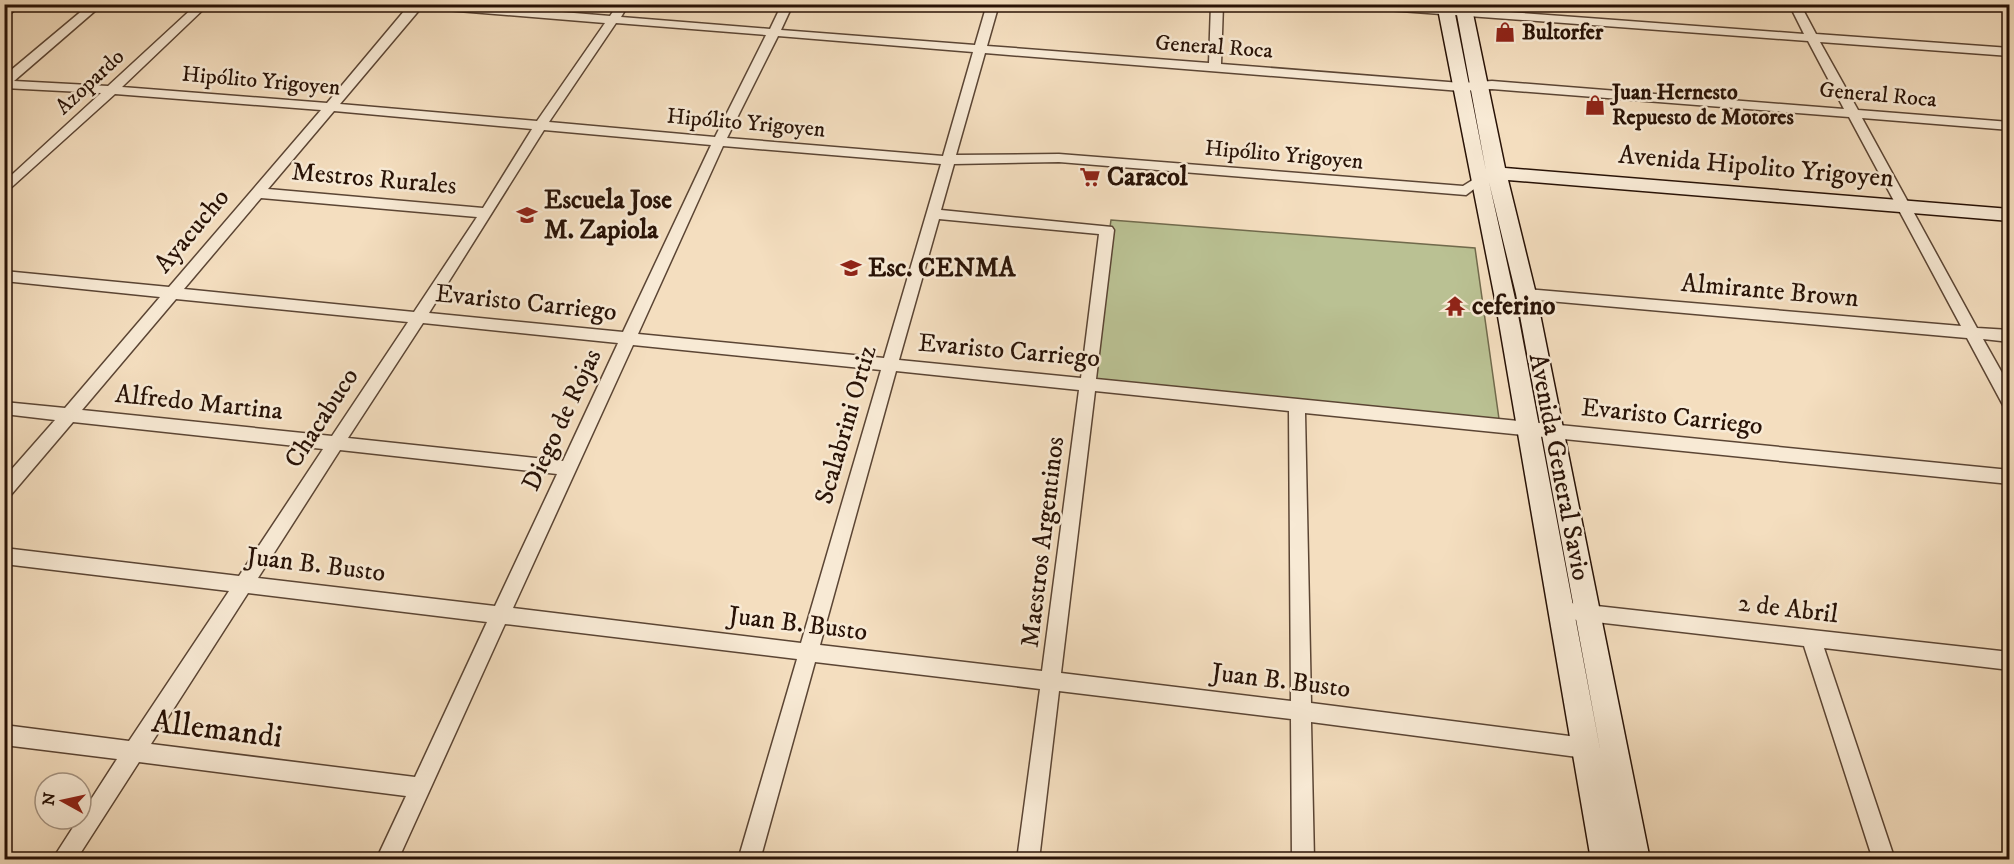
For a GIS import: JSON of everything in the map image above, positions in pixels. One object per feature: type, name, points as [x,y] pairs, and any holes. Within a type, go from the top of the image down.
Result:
[{"type":"main road","name":"Avenida General Savio","points":[[1446,8],[1461,87],[1492,178],[1526,294],[1561,610],[1606,860]]},
{"type":"main road","name":"Avenida General Savio","points":[[1464,9],[1480,84],[1505,299],[1587,613],[1635,860]]},
{"type":"main road","name":"Avenida Hipolito Yrigoyen","points":[[1492,178],[1906,211],[2010,215]]},
{"type":"main road","name":"Avenida Hipolito Yrigoyen","points":[[1906,211],[2010,225]]},
{"type":"street","points":[[4,15],[18,4]]},
{"type":"street","points":[[4,84],[98,4]]},
{"type":"street","name":"Azopardo","points":[[4,190],[204,4]]},
{"type":"street","name":"Chacabuco","points":[[63,860],[487,213],[541,125],[624,4]]},
{"type":"street","name":"Diego de Rojas","points":[[387,860],[719,141],[788,4]]},
{"type":"street","name":"Scalabrini Ortiz","points":[[749,860],[993,4]]},
{"type":"street","points":[[1215,68],[1216,4]]},
{"type":"street","points":[[1346,4],[1464,9],[2010,52]]},
{"type":"street","points":[[1794,4],[2010,403]]},
{"type":"street","name":"General Roca","points":[[417,5],[1461,87],[1480,84],[2010,126]]},
{"type":"street","name":"Ayacucho","points":[[4,491],[417,5]]},
{"type":"street","name":"Hipólito Yrigoyen","points":[[4,84],[330,107],[947,161],[1059,158],[1466,192],[1492,178]]},
{"type":"street","name":"Mestros Rurales","points":[[256,193],[487,213]]},
{"type":"street","name":"Maestros Argentinos","points":[[932,214],[1107,230],[1028,860]]},
{"type":"street","name":"Evaristo Carriego","points":[[4,276],[2010,477]]},
{"type":"street","name":"Almirante Brown","points":[[1526,294],[2010,336]]},
{"type":"street","points":[[1297,405],[1303,860]]},
{"type":"street","name":"Alfredo Martina","points":[[4,408],[568,468]]},
{"type":"street","name":"Juan B. Busto","points":[[4,556],[1300,711],[1585,748]]},
{"type":"street","name":"2 de Abril","points":[[1561,610],[2010,661]]},
{"type":"street","points":[[1811,639],[1884,860]]},
{"type":"street","name":"Allemandi","points":[[4,735],[421,788]]},
{"type":"green space","points":[[1111,220],[1475,248],[1500,426],[1088,384]]},
{"type":"place","name":"Bultorfer","points":[[1505,32]]},
{"type":"place","name":"Juan Hernesto Repuesto de Motores","points":[[1595,105]]},
{"type":"place","name":"Caracol","points":[[1090,177]]},
{"type":"place","name":"Escuela Jose M. Zapiola","points":[[527,215]]},
{"type":"place","name":"Esc. CENMA","points":[[851,268]]},
{"type":"place","name":"ceferino","points":[[1455,306]]}]
